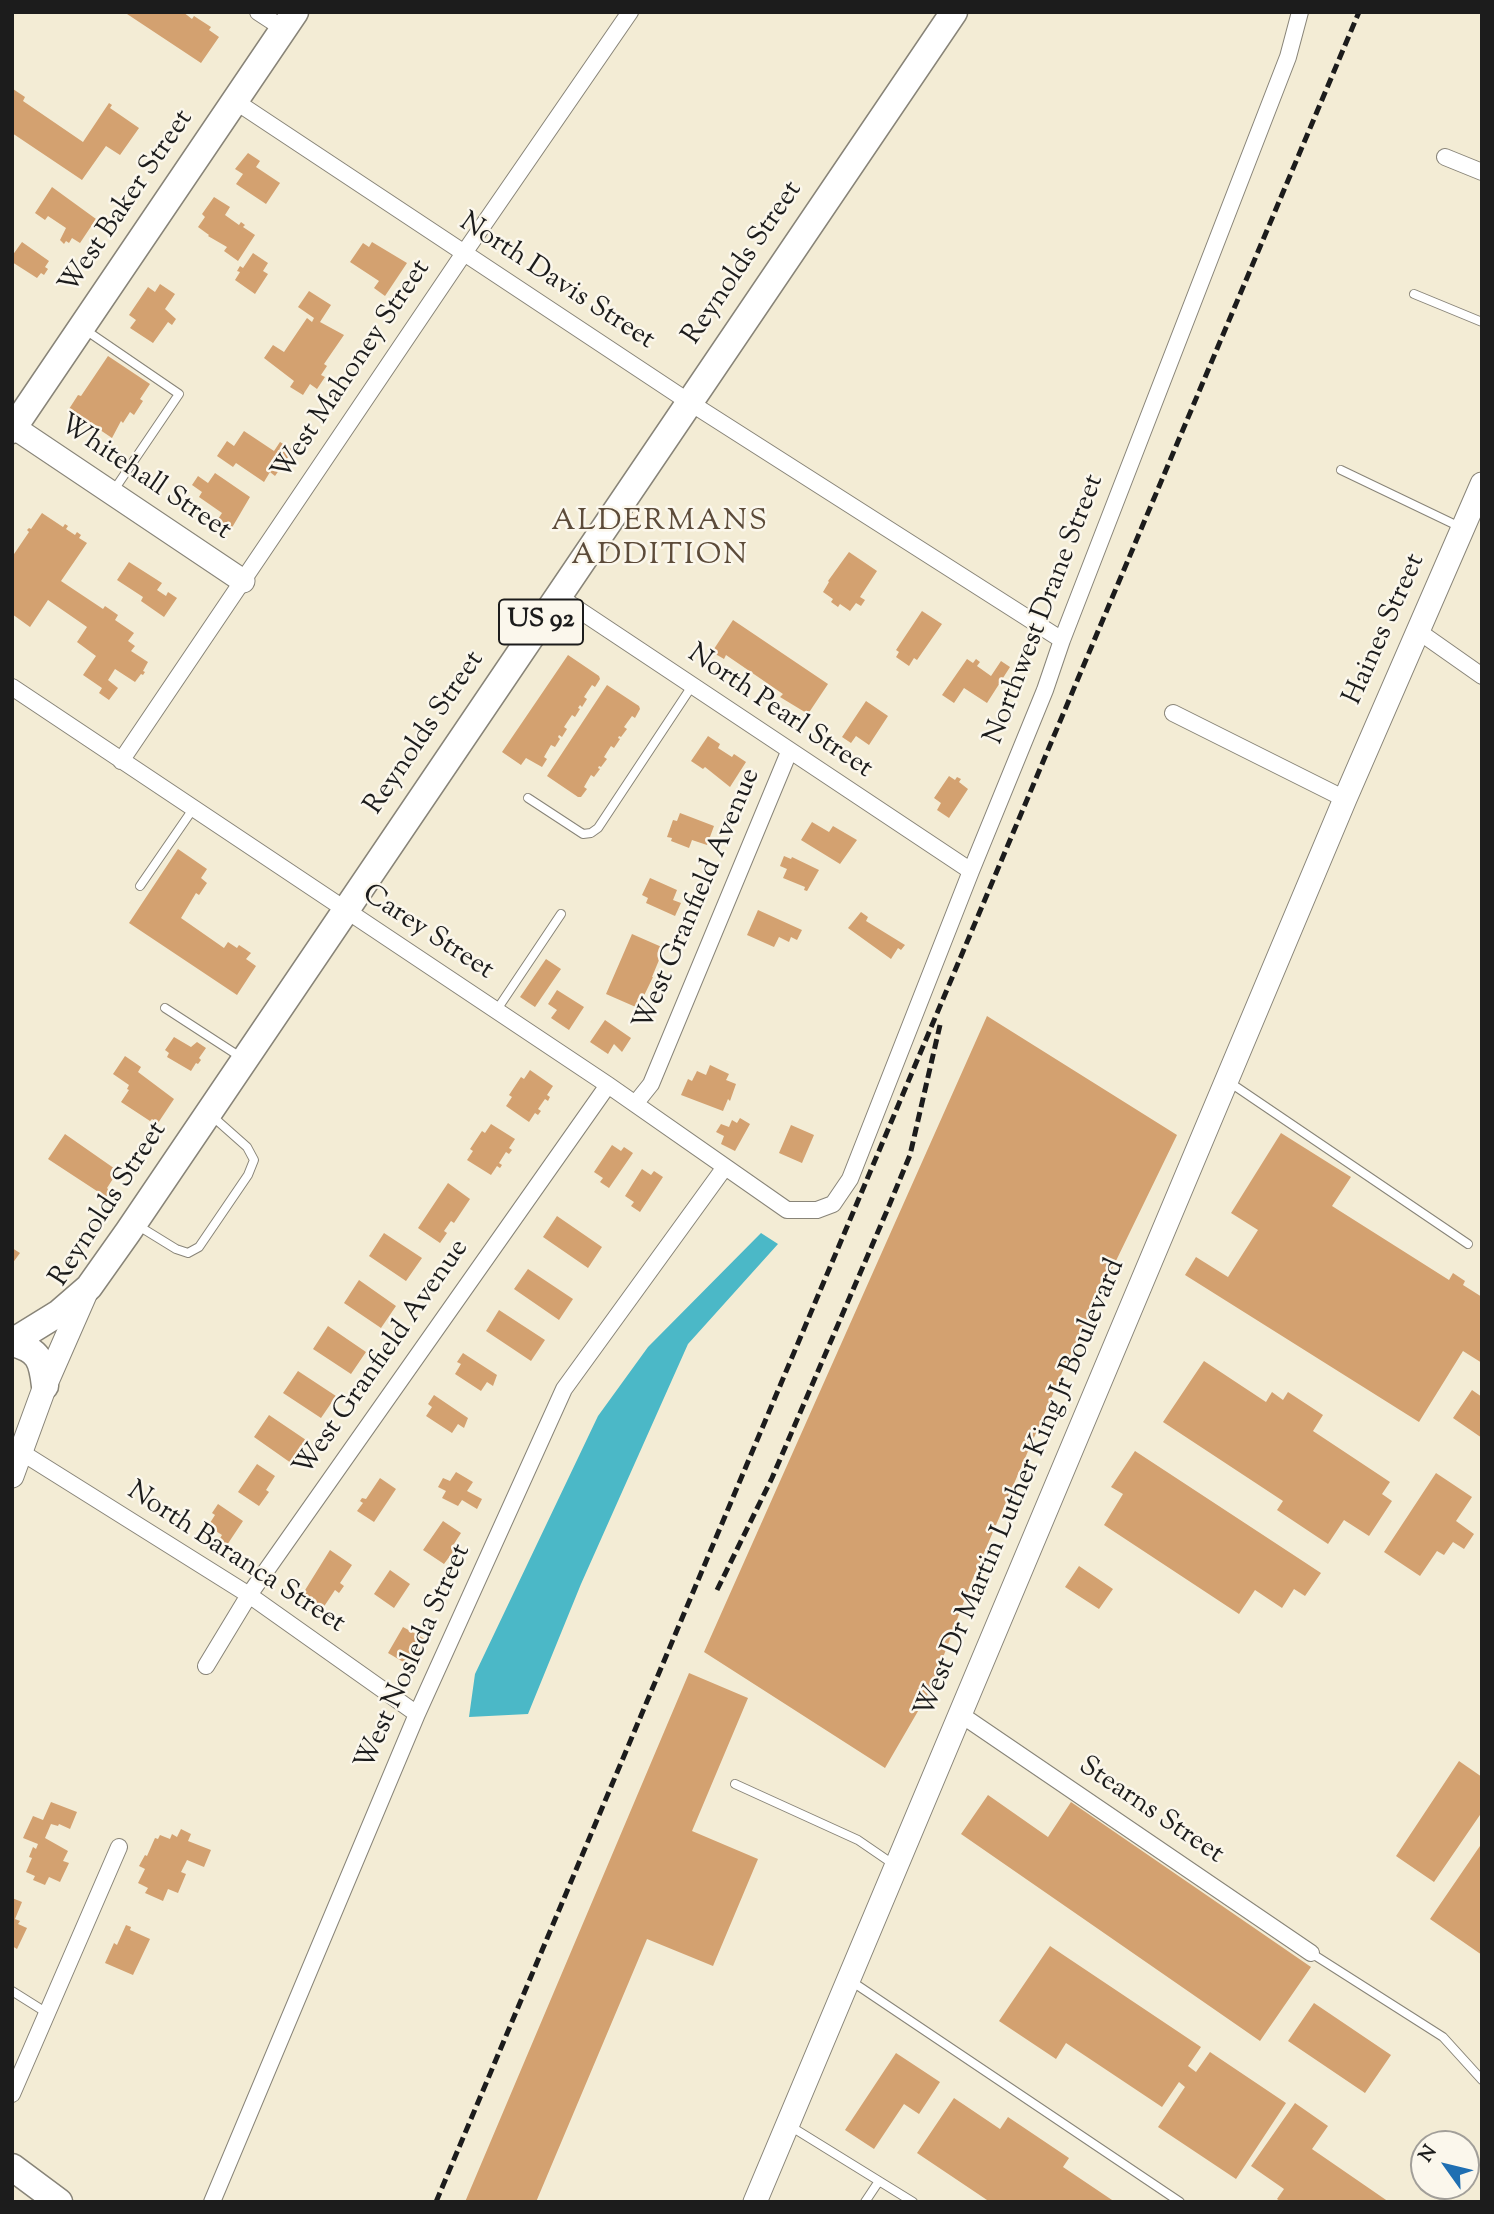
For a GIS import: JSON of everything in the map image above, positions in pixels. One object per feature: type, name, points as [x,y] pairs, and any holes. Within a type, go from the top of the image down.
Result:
[{"type":"main road","name":"Reynolds Street","points":[[89,1287],[954,12]]},
{"type":"main road","name":"West Baker Street","points":[[13,428],[290,21]]},
{"type":"main road","name":"US 92","points":[[12,1343],[59,1313],[89,1287]]},
{"type":"main road","points":[[12,1343],[26,1347],[36,1354],[43,1365],[45,1386]]},
{"type":"main road","points":[[12,2167],[59,2202]]},
{"type":"street","points":[[258,12],[290,21]]},
{"type":"street","name":"Northwest Drane Street","points":[[817,1210],[833,1204],[850,1179],[1045,690],[1288,57],[1300,12]]},
{"type":"street","name":"West Mahoney Street","points":[[121,761],[628,13]]},
{"type":"street","name":"North Davis Street","points":[[235,101],[689,402],[1062,640]]},
{"type":"street","points":[[1445,157],[1482,172]]},
{"type":"street","name":"Whitehall Street","points":[[13,428],[243,581]]},
{"type":"street","name":"Haines Street","points":[[1345,799],[1482,484]]},
{"type":"street","name":"North Pearl Street","points":[[558,596],[971,871]]},
{"type":"street","points":[[1418,631],[1482,676]]},
{"type":"street","name":"Carey Street","points":[[12,687],[608,1085],[787,1210],[817,1210]]},
{"type":"street","points":[[1172,713],[1345,799]]},
{"type":"street","name":"West Granfield Avenue","points":[[635,1104],[651,1084],[789,752]]},
{"type":"street","name":"West Dr Martin Luther King Jr Boulevard","points":[[755,2202],[1345,799]]},
{"type":"street","name":"West Granfield Avenue","points":[[206,1666],[248,1595],[608,1085]]},
{"type":"street","name":"West Nosleda Street","points":[[212,2202],[418,1714],[564,1389],[725,1167]]},
{"type":"street","name":"Reynolds Street","points":[[12,1476],[45,1386],[89,1287]]},
{"type":"street","name":"North Baranca Street","points":[[22,1452],[248,1595],[418,1714]]},
{"type":"street","name":"Stearns Street","points":[[960,1714],[1311,1953]]},
{"type":"street","points":[[12,2094],[119,1847]]},
{"type":"lane","points":[[1414,294],[1482,322]]},
{"type":"lane","points":[[82,327],[179,394],[112,493]]},
{"type":"lane","points":[[1340,470],[1463,528]]},
{"type":"lane","points":[[528,799],[583,834],[591,833],[598,828],[692,686]]},
{"type":"lane","points":[[140,886],[193,809]]},
{"type":"lane","points":[[496,1011],[561,914]]},
{"type":"lane","points":[[165,1008],[244,1060]]},
{"type":"lane","points":[[1226,1080],[1468,1244]]},
{"type":"lane","points":[[134,1223],[176,1249],[188,1253],[200,1247],[248,1175],[254,1160],[247,1147],[208,1113]]},
{"type":"lane","points":[[735,1784],[858,1840],[896,1866]]},
{"type":"lane","points":[[1311,1953],[1443,2037],[1482,2080]]},
{"type":"lane","points":[[849,1979],[1180,2202]]},
{"type":"lane","points":[[12,1991],[47,2013]]},
{"type":"lane","points":[[788,2124],[913,2202]]},
{"type":"lane","points":[[865,2202],[879,2181]]},
{"type":"water","points":[[761,1233],[778,1244],[688,1344],[581,1584],[528,1714],[469,1717],[475,1674],[598,1416],[648,1347]]},
{"type":"building","points":[[124,12],[183,12],[211,27],[209,30],[219,37],[201,63]]},
{"type":"building","points":[[13,89],[25,97],[23,101],[83,142],[109,103],[112,105],[110,108],[139,128],[120,155],[106,146],[82,180],[12,133]]},
{"type":"building","points":[[248,153],[260,161],[256,167],[280,183],[266,204],[236,184],[243,174],[235,169]]},
{"type":"building","points":[[52,187],[96,219],[80,243],[72,238],[69,243],[66,241],[64,244],[60,240],[66,228],[48,216],[45,220],[35,213]]},
{"type":"building","points":[[214,197],[230,207],[225,215],[239,225],[241,222],[245,225],[243,227],[255,235],[238,261],[224,251],[227,247],[198,227],[205,217],[202,214]]},
{"type":"building","points":[[22,242],[49,261],[44,275],[41,273],[37,278],[12,262],[12,256]]},
{"type":"building","points":[[372,242],[407,263],[385,296],[374,288],[379,281],[350,262],[363,243],[369,247]]},
{"type":"building","points":[[253,253],[268,263],[263,271],[268,274],[255,294],[235,280],[240,266],[243,268]]},
{"type":"building","points":[[160,284],[175,294],[165,309],[176,319],[172,325],[168,322],[153,343],[130,328],[136,320],[129,315],[148,287],[155,292]]},
{"type":"building","points":[[309,291],[331,305],[320,322],[344,335],[324,364],[327,366],[321,375],[325,377],[317,389],[310,384],[303,395],[290,387],[294,381],[264,358],[273,345],[284,352],[307,318],[312,322],[314,318],[298,307]]},
{"type":"building","points":[[108,356],[150,384],[134,415],[130,412],[123,423],[121,421],[112,438],[69,409]]},
{"type":"building","points":[[244,431],[274,451],[280,442],[293,450],[275,476],[270,472],[264,482],[236,463],[233,467],[217,456],[227,441],[234,446]]},
{"type":"building","points":[[215,473],[250,497],[230,531],[216,522],[222,513],[199,497],[202,492],[192,485],[198,476],[208,483]]},
{"type":"building","points":[[42,513],[63,527],[65,524],[68,526],[66,529],[75,535],[77,532],[81,535],[79,538],[87,543],[61,581],[103,609],[105,606],[118,615],[115,620],[134,633],[128,641],[135,646],[131,651],[148,662],[143,671],[145,672],[135,682],[115,669],[108,680],[118,688],[109,700],[99,693],[102,688],[83,675],[96,656],[77,642],[87,627],[48,600],[30,627],[12,614],[12,557],[29,532],[27,530],[31,529]]},
{"type":"building","points":[[849,552],[877,571],[860,597],[865,600],[861,606],[856,603],[850,611],[840,604],[838,607],[831,602],[833,599],[823,592]]},
{"type":"building","points":[[129,562],[162,583],[157,590],[166,596],[168,592],[177,598],[164,617],[141,601],[143,597],[117,580]]},
{"type":"building","points":[[922,611],[942,624],[917,660],[914,658],[909,666],[896,657],[899,652],[896,650]]},
{"type":"building","points":[[733,620],[828,684],[808,714],[780,697],[783,694],[726,655],[724,659],[712,652]]},
{"type":"building","points":[[568,655],[600,679],[584,697],[587,699],[582,707],[580,705],[578,708],[580,709],[575,717],[572,715],[564,727],[567,729],[562,737],[559,735],[560,739],[555,747],[551,745],[542,767],[526,758],[521,765],[502,752]]},
{"type":"building","points":[[967,659],[973,663],[976,659],[980,662],[977,666],[991,676],[1001,661],[1010,667],[987,703],[964,688],[954,703],[942,695]]},
{"type":"building","points":[[607,685],[640,709],[635,718],[632,716],[624,727],[627,729],[619,736],[614,748],[611,746],[604,757],[607,759],[598,768],[600,769],[594,777],[591,775],[584,787],[587,789],[578,797],[547,776]]},
{"type":"building","points":[[866,701],[888,716],[869,745],[856,736],[851,743],[842,737]]},
{"type":"building","points":[[708,736],[720,744],[718,748],[746,762],[730,787],[705,767],[703,769],[691,761]]},
{"type":"building","points":[[949,776],[955,780],[957,777],[961,779],[959,782],[968,789],[949,818],[937,810],[941,803],[934,798]]},
{"type":"building","points":[[680,813],[714,826],[707,845],[692,840],[689,848],[667,837],[673,820],[677,821]]},
{"type":"building","points":[[812,822],[829,832],[833,826],[857,840],[840,864],[801,840]]},
{"type":"building","points":[[178,849],[207,869],[201,878],[207,883],[199,895],[196,893],[181,918],[224,948],[228,942],[251,953],[246,959],[256,966],[237,995],[129,923]]},
{"type":"building","points":[[784,856],[819,870],[807,891],[804,890],[805,887],[783,878],[787,869],[780,866]]},
{"type":"building","points":[[650,878],[677,890],[673,900],[681,903],[675,916],[646,903],[648,898],[642,895]]},
{"type":"building","points":[[758,910],[802,930],[797,940],[791,937],[789,942],[779,937],[774,947],[747,935]]},
{"type":"building","points":[[861,912],[868,917],[866,921],[905,945],[901,950],[898,948],[891,959],[848,928]]},
{"type":"building","points":[[632,934],[664,948],[638,1008],[606,994]]},
{"type":"building","points":[[546,959],[561,969],[535,1007],[520,997]]},
{"type":"building","points":[[557,990],[584,1007],[569,1030],[551,1018],[557,1010],[548,1004]]},
{"type":"building","points":[[987,1016],[1177,1135],[1065,1366],[970,1585],[932,1687],[885,1768],[704,1652]]},
{"type":"building","points":[[605,1020],[631,1038],[622,1052],[614,1044],[608,1054],[590,1042]]},
{"type":"building","points":[[174,1037],[191,1047],[197,1042],[206,1048],[199,1058],[201,1060],[191,1071],[167,1057],[169,1053],[165,1050]]},
{"type":"building","points":[[125,1056],[141,1067],[138,1072],[174,1099],[158,1123],[152,1119],[150,1121],[121,1102],[129,1090],[129,1085],[113,1074]]},
{"type":"building","points":[[710,1065],[729,1074],[726,1080],[736,1084],[723,1111],[681,1095],[688,1079],[692,1081],[697,1071],[706,1075]]},
{"type":"building","points":[[530,1070],[553,1086],[547,1095],[550,1097],[548,1101],[545,1099],[538,1109],[541,1111],[538,1115],[535,1113],[529,1122],[506,1106],[512,1097],[509,1095],[521,1077],[524,1079]]},
{"type":"building","points":[[740,1118],[750,1124],[735,1151],[721,1144],[724,1136],[716,1132],[721,1124],[729,1127],[732,1120],[737,1123]]},
{"type":"building","points":[[491,1124],[515,1139],[509,1148],[512,1150],[509,1154],[506,1152],[499,1163],[502,1165],[500,1168],[497,1166],[491,1175],[467,1160],[473,1151],[470,1149],[482,1131],[485,1133]]},
{"type":"building","points":[[791,1125],[814,1135],[802,1163],[779,1153]]},
{"type":"building","points":[[1281,1133],[1351,1177],[1332,1206],[1449,1280],[1453,1273],[1465,1281],[1463,1285],[1482,1297],[1482,1363],[1463,1351],[1419,1422],[1185,1275],[1196,1257],[1228,1277],[1258,1230],[1231,1213]]},
{"type":"building","points":[[65,1134],[118,1171],[107,1188],[110,1191],[106,1197],[48,1159]]},
{"type":"building","points":[[612,1145],[621,1151],[624,1147],[633,1153],[609,1188],[600,1182],[603,1178],[594,1172]]},
{"type":"building","points":[[642,1169],[651,1175],[654,1171],[663,1177],[640,1212],[631,1206],[634,1202],[625,1196]]},
{"type":"building","points":[[448,1183],[470,1199],[454,1223],[451,1221],[444,1231],[447,1233],[440,1243],[418,1228]]},
{"type":"building","points":[[557,1216],[602,1247],[588,1268],[543,1237]]},
{"type":"building","points":[[384,1233],[422,1258],[406,1281],[369,1256]]},
{"type":"building","points":[[12,1248],[20,1253],[12,1264]]},
{"type":"building","points":[[528,1269],[573,1299],[559,1320],[514,1289]]},
{"type":"building","points":[[359,1280],[396,1306],[381,1328],[344,1303]]},
{"type":"building","points":[[499,1310],[545,1340],[531,1361],[486,1331]]},
{"type":"building","points":[[328,1326],[366,1352],[351,1374],[313,1349]]},
{"type":"building","points":[[463,1353],[497,1375],[493,1386],[487,1382],[481,1391],[455,1374],[461,1364],[457,1362]]},
{"type":"building","points":[[1204,1361],[1266,1402],[1272,1392],[1283,1400],[1288,1392],[1323,1415],[1313,1431],[1390,1482],[1382,1494],[1392,1501],[1369,1536],[1344,1520],[1328,1544],[1277,1510],[1283,1501],[1163,1422]]},
{"type":"building","points":[[298,1371],[336,1396],[321,1418],[283,1393]]},
{"type":"building","points":[[1472,1390],[1482,1397],[1482,1438],[1453,1418]]},
{"type":"building","points":[[434,1395],[468,1418],[464,1428],[458,1424],[452,1433],[426,1416],[432,1407],[428,1404]]},
{"type":"building","points":[[269,1415],[306,1440],[291,1463],[254,1437]]},
{"type":"building","points":[[1135,1451],[1321,1573],[1305,1596],[1294,1589],[1282,1608],[1255,1590],[1239,1614],[1104,1525],[1123,1494],[1111,1487]]},
{"type":"building","points":[[257,1464],[275,1476],[266,1490],[269,1492],[259,1506],[238,1492]]},
{"type":"building","points":[[456,1472],[473,1482],[467,1491],[482,1499],[477,1509],[462,1500],[458,1506],[442,1498],[446,1491],[438,1487],[443,1478],[450,1481]]},
{"type":"building","points":[[1436,1473],[1472,1497],[1456,1521],[1474,1534],[1464,1549],[1453,1542],[1444,1555],[1437,1551],[1420,1576],[1384,1552]]},
{"type":"building","points":[[380,1478],[396,1489],[374,1522],[357,1511],[363,1503],[360,1501],[362,1498],[366,1499]]},
{"type":"building","points":[[218,1504],[243,1521],[227,1545],[219,1540],[222,1535],[208,1526]]},
{"type":"building","points":[[443,1521],[461,1533],[452,1547],[455,1549],[444,1564],[423,1550]]},
{"type":"building","points":[[330,1550],[352,1565],[340,1583],[344,1586],[339,1593],[335,1590],[323,1608],[302,1595]]},
{"type":"building","points":[[1079,1566],[1113,1589],[1099,1609],[1065,1587]]},
{"type":"building","points":[[390,1570],[410,1584],[394,1608],[374,1594]]},
{"type":"building","points":[[403,1627],[425,1639],[410,1666],[388,1653]]},
{"type":"building","points":[[689,1673],[748,1698],[692,1831],[758,1859],[713,1966],[647,1939],[536,2202],[465,2202]]},
{"type":"building","points":[[1459,1761],[1482,1777],[1482,1812],[1434,1882],[1396,1856]]},
{"type":"building","points":[[988,1795],[1048,1837],[1071,1802],[1311,1967],[1260,2041],[961,1834]]},
{"type":"building","points":[[51,1802],[77,1812],[70,1829],[51,1824],[45,1838],[68,1851],[63,1861],[69,1863],[60,1882],[49,1877],[45,1885],[33,1880],[35,1876],[26,1872],[33,1847],[36,1849],[38,1844],[23,1838],[33,1816],[43,1820]]},
{"type":"building","points":[[181,1829],[191,1834],[188,1841],[211,1850],[204,1867],[187,1860],[181,1872],[186,1874],[178,1893],[168,1889],[163,1901],[145,1893],[148,1888],[138,1883],[145,1869],[139,1866],[155,1838],[158,1839],[160,1835],[170,1839],[172,1834],[177,1837]]},
{"type":"building","points":[[1482,1843],[1482,1955],[1430,1919]]},
{"type":"building","points":[[12,1898],[22,1902],[15,1919],[20,1921],[18,1924],[27,1928],[17,1949],[12,1946]]},
{"type":"building","points":[[126,1925],[131,1927],[130,1930],[150,1939],[133,1975],[105,1963]]},
{"type":"building","points":[[1050,1946],[1201,2047],[1188,2066],[1196,2072],[1210,2052],[1286,2103],[1236,2179],[1158,2127],[1185,2087],[1179,2082],[1162,2107],[1066,2043],[1056,2059],[999,2021]]},
{"type":"building","points":[[1314,2003],[1391,2055],[1365,2093],[1288,2041]]},
{"type":"building","points":[[896,2053],[940,2082],[919,2114],[904,2104],[874,2149],[845,2130]]},
{"type":"building","points":[[954,2098],[1000,2129],[1008,2117],[1069,2158],[1063,2167],[1115,2202],[990,2202],[917,2153]]},
{"type":"building","points":[[1295,2103],[1328,2126],[1312,2149],[1389,2202],[1281,2202],[1277,2199],[1284,2189],[1251,2166]]},
{"type":"railway","points":[[436,2202],[1359,12]]},
{"type":"railway","points":[[717,1590],[772,1478],[910,1155],[940,1025]]},
{"type":"district","name":"ALDERMANS ADDITION","points":[[660,541]]}]
